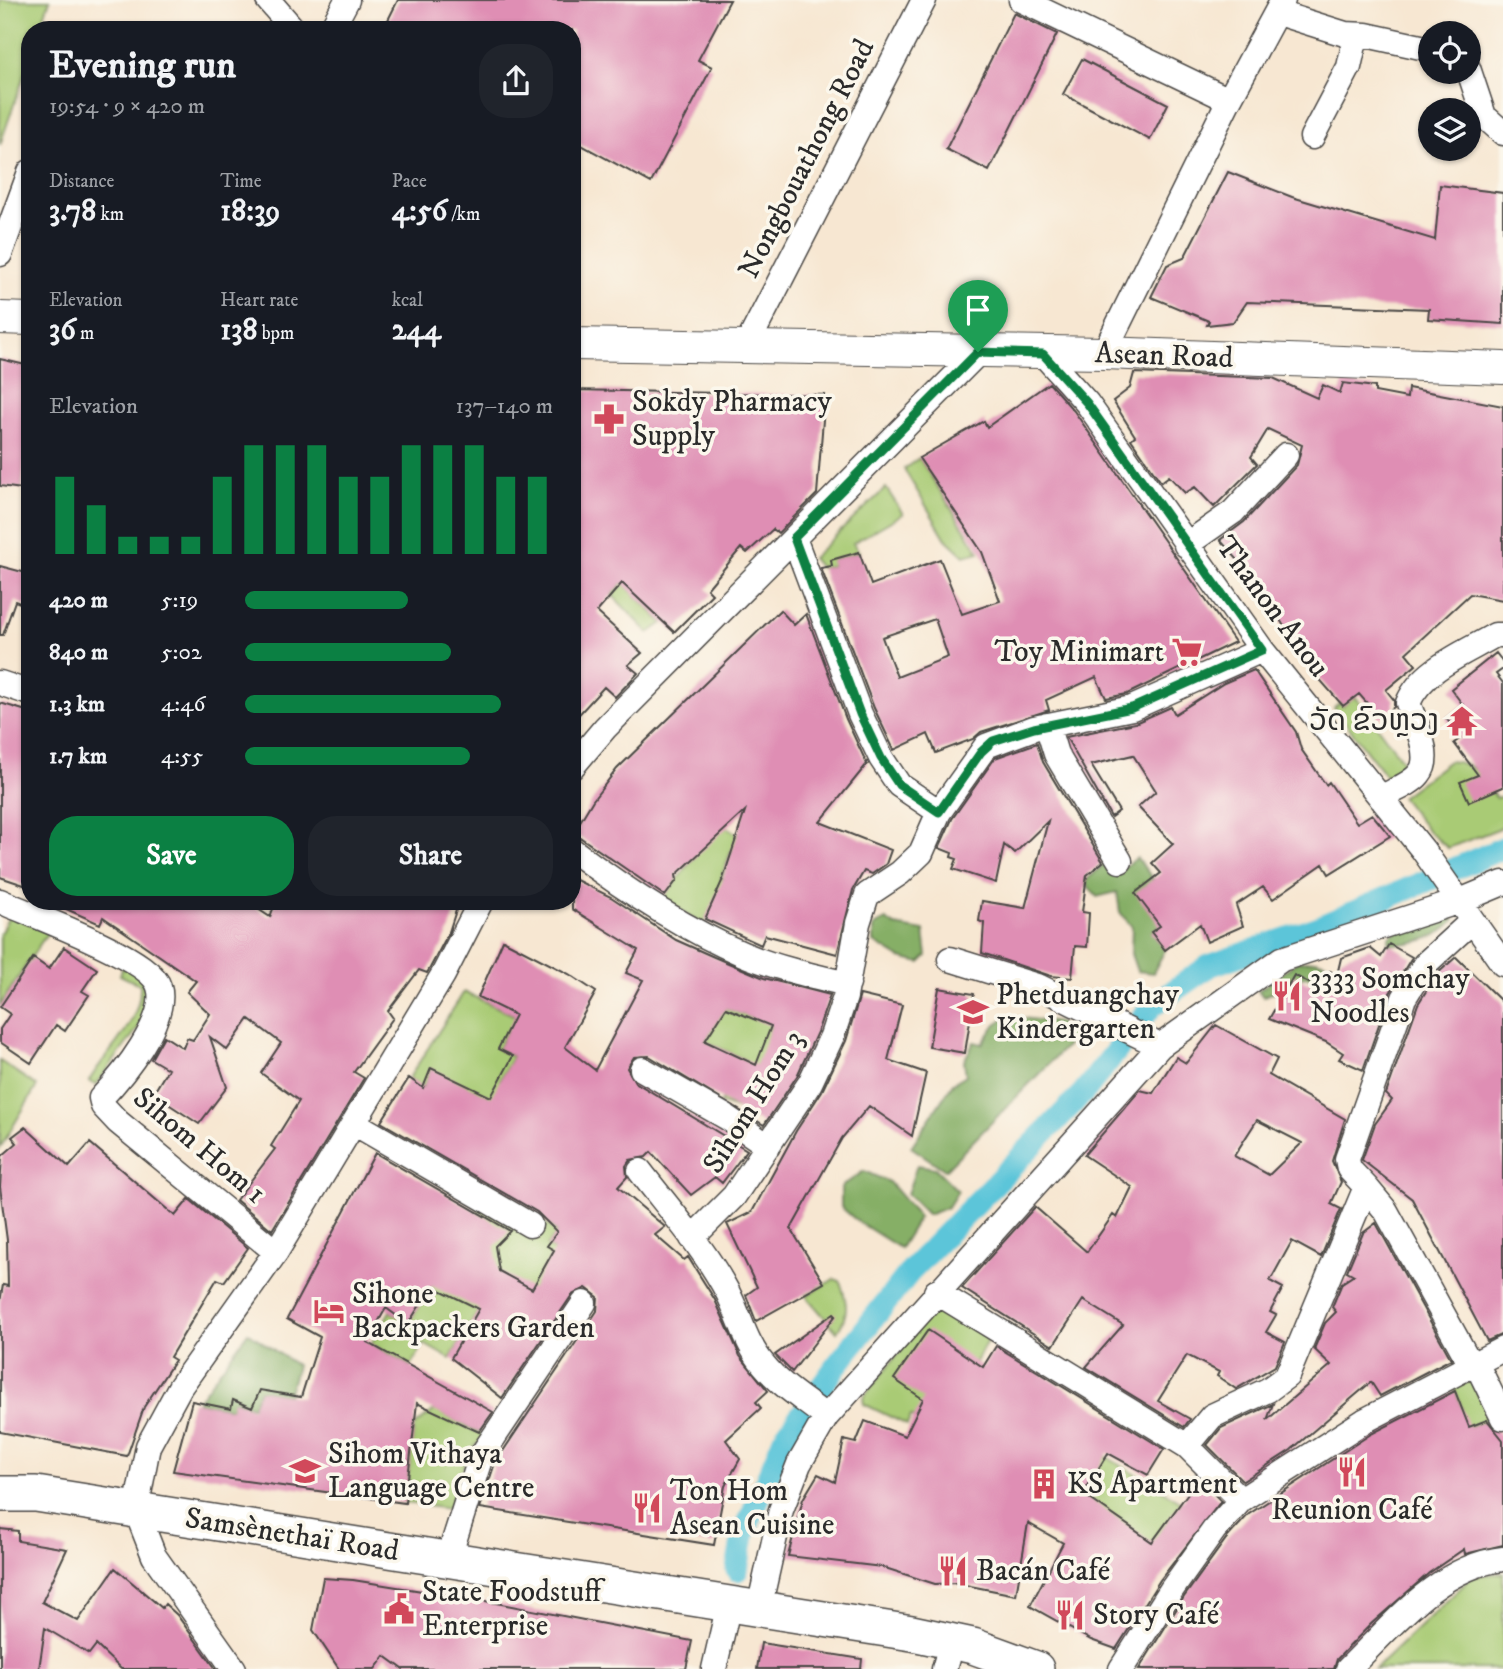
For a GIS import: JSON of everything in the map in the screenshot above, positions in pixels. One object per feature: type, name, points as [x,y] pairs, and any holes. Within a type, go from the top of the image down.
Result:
[{"type":"highway","name":"Samsènethaï Road","points":[[0,1494],[36,1494],[744,1606],[948,1655],[1036,1669]]},
{"type":"main road","points":[[0,318],[21,319]]},
{"type":"main road","name":"Asean Road","points":[[581,344],[1104,353],[1503,368]]},
{"type":"street","points":[[268,0],[286,21]]},
{"type":"street","points":[[336,21],[347,0]]},
{"type":"street","name":"Nongbouathong Road","points":[[746,347],[924,0]]},
{"type":"street","points":[[1021,0],[1229,100]]},
{"type":"street","points":[[1104,353],[1229,100],[1280,7],[1356,36],[1366,35],[1418,46]]},
{"type":"street","points":[[1312,137],[1349,67],[1356,36]]},
{"type":"street","points":[[1473,84],[1484,116],[1503,133]]},
{"type":"street","points":[[0,254],[21,197]]},
{"type":"street","points":[[581,756],[605,728],[978,352]]},
{"type":"street","name":"Thanon Anou","points":[[1043,354],[1087,403],[1262,650],[1423,850],[1503,964]]},
{"type":"street","points":[[1186,545],[1234,513],[1286,455]]},
{"type":"street","points":[[794,538],[860,714],[881,758],[899,785],[939,812]]},
{"type":"street","points":[[1381,798],[1419,774],[1424,765],[1424,754],[1408,703],[1412,692],[1425,677],[1495,635],[1503,635]]},
{"type":"street","name":"Sihom Hom 3","points":[[692,1238],[734,1196],[810,1083],[832,1036],[848,984],[858,923],[867,895],[900,873],[921,853],[939,812],[986,746],[1047,725],[1132,708],[1262,650]]},
{"type":"street","points":[[0,683],[21,691]]},
{"type":"street","points":[[1047,725],[1056,754],[1120,861]]},
{"type":"street","points":[[581,857],[616,883],[697,932],[746,955],[848,984]]},
{"type":"street","points":[[1503,883],[1466,911],[1425,964],[1404,998],[1348,1159],[1349,1169],[1386,1211],[1503,1418]]},
{"type":"street","name":"Sihom Hom 1","points":[[0,901],[129,957],[151,972],[159,986],[160,1003],[152,1031],[101,1098],[103,1106],[118,1122],[276,1252]]},
{"type":"street","points":[[233,1669],[155,1556],[136,1510],[148,1446],[180,1387],[276,1252],[443,975],[476,910]]},
{"type":"street","points":[[714,1669],[744,1606],[821,1413],[936,1292],[1153,1042],[1282,959],[1466,911]]},
{"type":"street","points":[[950,959],[1040,987],[1153,1042]]},
{"type":"street","points":[[642,1069],[726,1117],[768,1146]]},
{"type":"street","points":[[354,1123],[530,1225]]},
{"type":"street","points":[[640,1171],[692,1238],[729,1295],[737,1321],[763,1365],[786,1388],[821,1413]]},
{"type":"street","points":[[1187,1446],[1212,1416],[1268,1390],[1287,1376],[1366,1187]]},
{"type":"street","points":[[936,1292],[1187,1446],[1241,1500]]},
{"type":"street","points":[[448,1560],[481,1456],[584,1303]]},
{"type":"street","points":[[1121,1669],[1172,1589],[1241,1500],[1364,1421],[1503,1349]]},
{"type":"street","points":[[1348,1669],[1406,1611],[1462,1568],[1503,1559]]},
{"type":"green space","points":[[0,0],[50,0],[42,21],[21,21],[21,84],[0,145]]},
{"type":"green space","points":[[919,458],[979,552],[964,556],[946,539],[904,469]]},
{"type":"green space","points":[[886,488],[903,514],[853,543],[859,552],[832,560],[832,566],[820,568],[812,558]]},
{"type":"green space","points":[[617,578],[663,623],[649,633],[612,595],[621,585]]},
{"type":"green space","points":[[1355,696],[1407,767],[1389,780],[1334,708],[1340,703],[1343,706]]},
{"type":"green space","points":[[1449,761],[1473,768],[1496,798],[1503,796],[1503,827],[1448,848],[1428,831],[1401,797]]},
{"type":"green space","points":[[721,823],[744,839],[735,852],[731,851],[721,878],[725,879],[703,925],[663,898]]},
{"type":"green space","points":[[1137,858],[1153,879],[1160,926],[1152,932],[1165,950],[1153,973],[1137,971],[1131,954],[1132,927],[1120,912],[1117,892],[1097,897],[1084,882],[1106,863],[1121,869]]},
{"type":"green space","points":[[10,914],[48,932],[0,1005],[0,934]]},
{"type":"green space","points":[[1448,914],[1455,919],[1434,936],[1417,942],[1389,944],[1389,937],[1402,927]]},
{"type":"green space","points":[[886,920],[895,926],[924,931],[927,956],[920,963],[900,958],[874,942],[874,926]]},
{"type":"green space","points":[[728,954],[747,963],[726,1008],[757,1020],[779,975],[765,1016],[773,1020],[760,1065],[736,1109],[720,1103],[745,1060],[705,1041],[725,1008],[718,967]]},
{"type":"green space","points":[[1316,960],[1329,964],[1322,979],[1303,976],[1264,997],[1258,991],[1297,962]]},
{"type":"green space","points":[[123,966],[136,969],[151,995],[139,1027],[96,1085],[89,1081],[122,1036],[139,999],[140,985],[120,975]]},
{"type":"green space","points":[[464,992],[539,1027],[507,1031],[498,1049],[513,1056],[500,1080],[520,1112],[431,1069],[423,1088],[409,1078]]},
{"type":"green space","points":[[1008,1016],[1059,1023],[1075,1037],[945,1170],[911,1147],[953,1083],[966,1075],[964,1061],[974,1042],[982,1044],[996,1024]]},
{"type":"green space","points":[[0,1061],[37,1086],[0,1148]]},
{"type":"green space","points":[[917,1165],[935,1168],[958,1191],[948,1207],[928,1215],[907,1194]]},
{"type":"green space","points":[[864,1171],[889,1182],[919,1217],[900,1248],[857,1221],[841,1207],[841,1187]]},
{"type":"green space","points":[[492,1173],[557,1233],[547,1246],[569,1260],[508,1331],[477,1313],[450,1359],[424,1344],[411,1366],[371,1344],[390,1311],[408,1324],[475,1215]]},
{"type":"green space","points":[[834,1279],[840,1281],[846,1307],[844,1319],[837,1332],[806,1296]]},
{"type":"green space","points":[[936,1306],[990,1335],[941,1430],[911,1416],[907,1425],[864,1404],[863,1398]]},
{"type":"green space","points":[[248,1332],[297,1366],[288,1395],[260,1390],[252,1406],[234,1400],[231,1408],[197,1402]]},
{"type":"green space","points":[[1472,1380],[1492,1418],[1448,1435],[1435,1399],[1445,1418],[1462,1409],[1454,1388]]},
{"type":"green space","points":[[435,1410],[486,1436],[470,1450],[448,1509],[405,1503],[414,1426]]},
{"type":"green space","points":[[1038,1416],[1182,1502],[1136,1566],[1082,1495]]},
{"type":"green space","points":[[1503,1573],[1503,1669],[1375,1669],[1473,1576]]},
{"type":"building","points":[[398,0],[730,0],[698,60],[712,67],[651,183],[581,145],[581,21],[388,21]]},
{"type":"building","points":[[1014,13],[1057,34],[989,171],[946,149]]},
{"type":"building","points":[[1082,59],[1168,104],[1150,140],[1063,94]]},
{"type":"building","points":[[1228,172],[1292,197],[1435,240],[1440,185],[1503,193],[1503,324],[1428,319],[1429,309],[1247,302],[1233,322],[1207,325],[1209,321],[1151,297],[1167,265],[1184,258]]},
{"type":"building","points":[[0,359],[21,364],[21,489],[0,486]]},
{"type":"building","points":[[1134,373],[1273,378],[1317,398],[1323,385],[1340,393],[1343,383],[1375,387],[1375,392],[1407,398],[1408,388],[1503,406],[1503,600],[1470,594],[1406,653],[1416,665],[1386,690],[1394,700],[1394,707],[1380,718],[1359,694],[1343,706],[1308,666],[1256,580],[1220,540],[1244,522],[1297,465],[1302,445],[1268,429],[1251,457],[1257,464],[1214,507],[1195,487],[1185,493],[1169,476],[1161,482],[1131,439],[1135,436],[1113,401],[1130,388]]},
{"type":"building","points":[[1049,383],[1074,411],[1235,642],[1127,694],[1106,698],[1096,677],[1046,700],[1049,710],[981,732],[973,739],[936,753],[928,734],[894,750],[874,708],[821,568],[832,566],[831,560],[859,552],[871,585],[940,559],[962,614],[1000,601],[982,552],[919,458],[984,421],[987,427]],"holes":[[[935,619],[948,657],[897,677],[882,637]]]},
{"type":"building","points":[[581,390],[825,395],[817,494],[778,533],[773,529],[747,553],[741,548],[707,589],[712,594],[674,632],[622,583],[597,612],[642,653],[628,665],[638,673],[615,697],[604,687],[581,712]]},
{"type":"building","points":[[0,566],[21,572],[21,603],[15,601],[3,635],[0,635]]},
{"type":"building","points":[[780,610],[794,625],[806,614],[846,719],[867,764],[820,822],[891,850],[886,864],[872,874],[864,871],[853,890],[837,954],[765,935],[761,945],[705,919],[723,879],[745,811],[676,875],[677,880],[665,896],[581,838],[581,820],[617,769]]},
{"type":"building","points":[[1496,653],[1503,662],[1503,669],[1496,674],[1503,683],[1503,787],[1469,802],[1460,782],[1478,775],[1454,743],[1461,738],[1446,718],[1463,705],[1451,689]]},
{"type":"building","points":[[1254,670],[1296,732],[1301,749],[1326,785],[1329,782],[1357,823],[1372,814],[1390,836],[1329,874],[1323,864],[1273,899],[1263,887],[1236,905],[1243,926],[1207,942],[1200,924],[1165,950],[1151,932],[1160,926],[1135,893],[1161,873],[1152,863],[1173,844],[1138,807],[1156,791],[1133,755],[1091,765],[1119,811],[1111,817],[1066,737],[1135,723],[1171,707],[1175,714],[1224,683]]},
{"type":"building","points":[[0,703],[21,709],[21,884],[0,877]]},
{"type":"building","points":[[1037,743],[1043,762],[1103,862],[1087,875],[1082,912],[1089,913],[1087,947],[1075,946],[1072,978],[1051,976],[982,953],[984,923],[979,921],[982,901],[1025,908],[1048,821],[1015,853],[1004,845],[996,883],[953,869],[957,859],[951,857],[952,853],[939,848],[952,819],[995,758]]},
{"type":"building","points":[[581,882],[611,897],[676,940],[764,978],[830,995],[797,1076],[764,1125],[649,1056],[634,1057],[627,1068],[635,1082],[747,1150],[722,1183],[715,1177],[691,1195],[651,1152],[646,1157],[630,1160],[626,1166],[627,1177],[618,1187],[665,1227],[655,1235],[684,1260],[688,1257],[715,1300],[740,1356],[768,1391],[756,1402],[761,1408],[726,1440],[740,1459],[725,1486],[714,1545],[480,1508],[495,1463],[597,1311],[598,1297],[586,1288],[572,1295],[502,1398],[451,1358],[479,1309],[432,1286],[408,1324],[386,1308],[367,1342],[493,1412],[479,1432],[417,1403],[405,1503],[173,1471],[192,1401],[231,1409],[233,1400],[252,1408],[260,1390],[301,1397],[320,1337],[287,1319],[375,1153],[510,1231],[495,1246],[499,1271],[532,1289],[554,1250],[547,1246],[557,1232],[537,1212],[381,1122],[409,1078],[423,1088],[431,1068],[491,1097],[513,1056],[498,1049],[515,1015],[478,997],[503,940],[569,974],[596,992],[565,1047],[595,1070],[643,980],[626,973],[638,950],[574,910],[581,910]],"holes":[[[726,1008],[771,1026],[756,1065],[705,1041]]]},
{"type":"building","points":[[68,910],[260,910],[270,917],[273,910],[456,910],[449,932],[427,973],[419,970],[388,1011],[393,1018],[354,1072],[364,1078],[272,1230],[236,1200],[275,1149],[271,1146],[299,1101],[261,1073],[281,1043],[249,1019],[227,1050],[210,1037],[227,1087],[199,1124],[153,1094],[168,1069],[151,1059],[164,1036],[183,1048],[187,1038],[193,1040],[210,1014],[187,992],[196,981],[103,917],[100,924]]},
{"type":"building","points":[[1389,944],[1412,957],[1390,993],[1363,1070],[1339,1059],[1343,1053],[1326,1042],[1269,1019],[1294,975],[1309,983],[1330,971],[1337,975],[1341,958],[1370,948],[1381,957]]},
{"type":"building","points":[[64,947],[97,969],[82,991],[89,995],[65,1031],[56,1025],[31,1063],[0,1042],[0,1029],[10,1014],[0,1007],[33,958],[49,969]]},
{"type":"building","points":[[1456,957],[1503,1003],[1503,1334],[1487,1341],[1412,1199],[1362,1160],[1375,1124],[1392,1100],[1386,1094],[1418,1004],[1437,974]]},
{"type":"building","points":[[939,988],[974,994],[965,1053],[929,1047]]},
{"type":"building","points":[[860,995],[902,1005],[888,1060],[926,1073],[912,1136],[869,1106],[842,1138],[791,1229],[824,1283],[756,1321],[746,1295],[757,1287],[727,1224],[752,1212],[796,1131],[822,1091],[846,1041]]},
{"type":"building","points":[[1216,1025],[1277,1059],[1269,1075],[1345,1119],[1332,1161],[1341,1182],[1331,1204],[1341,1209],[1321,1257],[1292,1241],[1270,1281],[1283,1288],[1270,1312],[1276,1315],[1266,1332],[1285,1342],[1275,1366],[1236,1389],[1217,1376],[1219,1372],[1187,1355],[1158,1401],[1190,1419],[1184,1427],[1086,1367],[1123,1325],[1083,1300],[1053,1346],[962,1288],[1035,1207],[1087,1252],[1113,1215],[1117,1218],[1132,1187],[1084,1155],[1140,1090],[1153,1093],[1176,1057],[1186,1063]],"holes":[[[1257,1120],[1302,1143],[1269,1175],[1234,1156]]]},
{"type":"building","points":[[25,1127],[69,1167],[90,1143],[175,1216],[189,1199],[248,1248],[224,1282],[217,1279],[170,1357],[175,1360],[144,1407],[127,1456],[0,1432],[0,1302],[3,1285],[8,1286],[7,1240],[0,1187],[2,1156],[17,1143],[12,1137]]},
{"type":"building","points":[[1376,1223],[1451,1359],[1380,1396],[1371,1382],[1291,1450],[1243,1481],[1207,1445],[1221,1428],[1273,1404],[1267,1420],[1331,1365],[1314,1349],[1325,1323],[1336,1312],[1332,1307],[1342,1283],[1354,1275],[1347,1271],[1363,1233]]},
{"type":"building","points":[[834,1313],[836,1315],[792,1372],[775,1355]]},
{"type":"building","points":[[928,1330],[983,1367],[996,1346],[1164,1449],[1148,1475],[1108,1453],[1083,1494],[1152,1542],[1188,1493],[1184,1490],[1195,1475],[1221,1501],[1160,1580],[1116,1649],[1091,1640],[1030,1606],[1063,1543],[1028,1523],[1016,1595],[955,1583],[935,1584],[882,1567],[788,1556],[803,1499],[818,1474],[835,1482],[844,1440],[856,1443],[865,1421],[905,1436],[923,1399],[894,1379]]},
{"type":"building","points":[[1455,1391],[1469,1427],[1487,1420],[1503,1440],[1503,1545],[1465,1554],[1464,1549],[1429,1573],[1371,1624],[1337,1659],[1334,1669],[1139,1669],[1184,1597],[1226,1539],[1249,1514],[1371,1434]]},
{"type":"building","points":[[0,1529],[18,1531],[18,1541],[67,1549],[42,1602],[78,1621],[115,1568],[162,1608],[165,1604],[177,1615],[216,1669],[121,1669],[96,1645],[89,1654],[45,1628],[39,1669],[0,1669]]},
{"type":"building","points":[[323,1578],[353,1580],[491,1602],[692,1641],[686,1669],[403,1669],[385,1656],[375,1669],[339,1669],[313,1630]]},
{"type":"building","points":[[761,1643],[862,1659],[861,1669],[757,1669]]},
{"type":"waterway","points":[[737,1570],[743,1536],[784,1438],[837,1365],[913,1268],[1083,1093],[1152,1006],[1209,966],[1319,927],[1503,848]]},
{"type":"place","name":"Sokdy Pharmacy Supply","points":[[609,419]]},
{"type":"place","name":"Toy Minimart","points":[[1187,652]]},
{"type":"place","name":"ວັດ ຂົວຫຼວງ","points":[[1462,721]]},
{"type":"place","name":"3333 Somchay Noodles","points":[[1287,996]]},
{"type":"place","name":"Phetduangchay Kindergarten","points":[[973,1012]]},
{"type":"place","name":"Sihone Backpackers Garden","points":[[329,1311]]},
{"type":"place","name":"Sihom Vithaya Language Centre","points":[[305,1471]]},
{"type":"place","name":"Reunion Café","points":[[1352,1472]]},
{"type":"place","name":"KS Apartment","points":[[1044,1484]]},
{"type":"place","name":"Ton Hom Asean Cuisine","points":[[647,1508]]},
{"type":"place","name":"Bacán Café","points":[[953,1571]]},
{"type":"place","name":"State Foodstuff Enterprise","points":[[399,1609]]},
{"type":"place","name":"Story Café","points":[[1070,1615]]},
{"type":"route","points":[[978,352],[1043,354],[1087,403],[1262,650],[1132,708],[1034,728],[993,741],[981,752],[939,812],[926,806],[899,785],[881,758],[860,714],[794,538],[978,352]]}]
